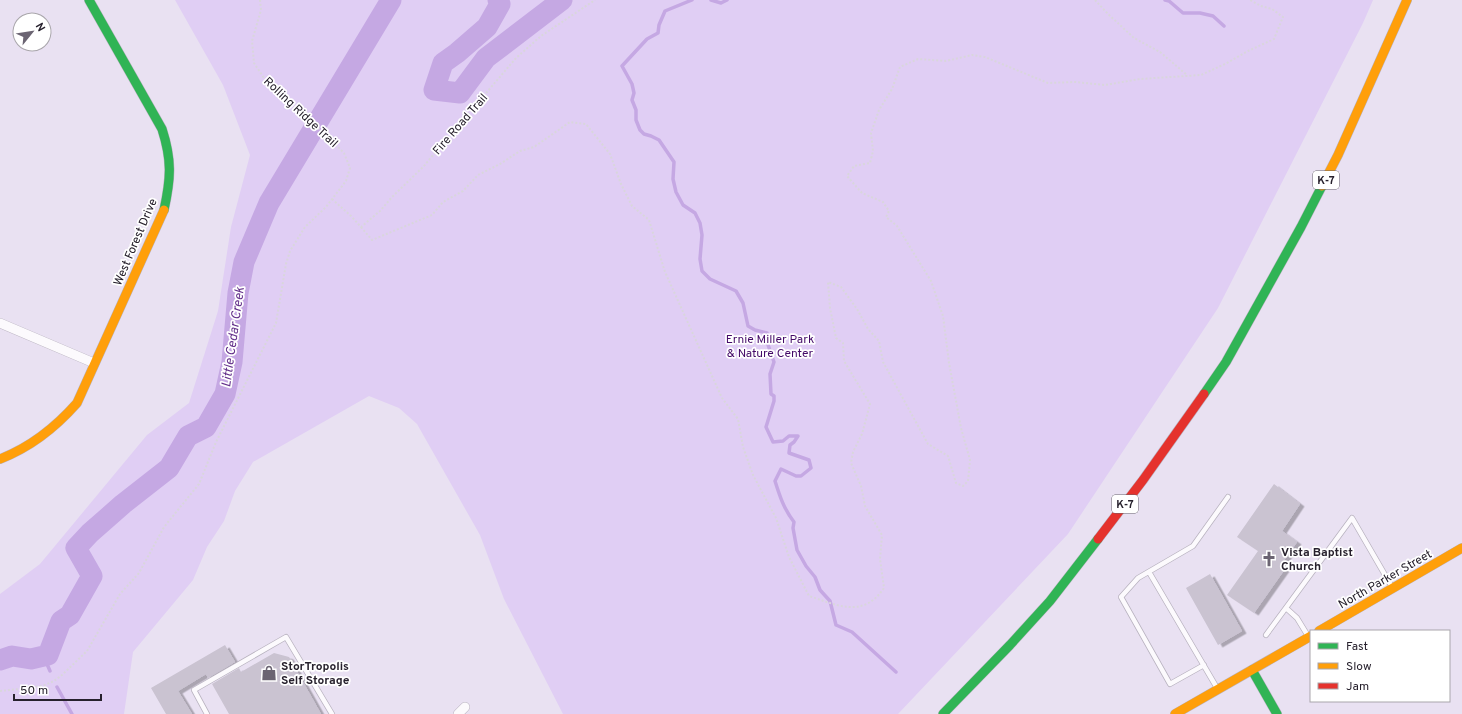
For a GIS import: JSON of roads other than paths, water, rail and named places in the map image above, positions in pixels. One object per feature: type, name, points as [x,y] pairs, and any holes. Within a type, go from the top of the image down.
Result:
[{"type":"main road","name":"West Forest Drive","points":[[0,459],[23,449],[39,439],[67,415],[83,392],[94,364],[164,210],[169,185],[171,165],[168,148],[162,129],[88,0]]},
{"type":"main road","name":"K-7","points":[[943,714],[1010,645],[1050,601],[1143,480],[1226,362],[1301,227],[1338,155],[1407,0]]},
{"type":"main road","name":"North Parker Street","points":[[1321,630],[1462,548]]},
{"type":"main road","points":[[1175,714],[1310,636]]},
{"type":"main road","points":[[1252,670],[1278,714]]},
{"type":"street","points":[[0,323],[94,364]]},
{"type":"street","points":[[458,714],[465,707]]},
{"type":"lane","points":[[1204,665],[1170,684],[1121,597],[1138,578],[1193,546],[1228,498]]},
{"type":"lane","points":[[1266,635],[1352,518],[1392,588]]},
{"type":"lane","points":[[1149,572],[1218,689]]},
{"type":"lane","points":[[1286,608],[1297,618],[1310,636]]},
{"type":"lane","points":[[207,714],[194,690],[286,637],[332,714]]},
{"type":"waterway","name":"Little Cedar Creek","points":[[0,660],[12,656],[31,659],[48,655],[61,621],[70,615],[92,576],[76,548],[90,533],[123,504],[169,468],[188,436],[206,427],[225,394],[232,362],[238,293],[244,262],[269,203],[391,0]]},
{"type":"waterway","name":"Little Cedar Creek","points":[[498,0],[500,4],[487,27],[443,63],[434,90],[460,93],[486,58],[562,0]]},
{"type":"waterway","points":[[692,0],[665,11],[659,25],[658,33],[647,39],[622,66],[632,84],[634,93],[632,100],[636,110],[636,120],[640,130],[644,134],[659,140],[674,162],[673,179],[676,192],[683,205],[695,213],[700,223],[702,235],[700,259],[702,271],[710,279],[736,291],[743,303],[748,326],[755,330],[767,333],[766,339],[774,362],[770,374],[771,394],[774,396],[774,401],[766,427],[773,442],[783,441],[789,436],[798,436],[790,445],[789,453],[809,460],[811,468],[801,476],[796,476],[781,469],[775,481],[783,503],[794,522],[793,528],[797,550],[806,566],[815,577],[820,590],[830,601],[836,625],[852,632],[896,672]]},
{"type":"waterway","points":[[711,0],[721,3],[727,0]]},
{"type":"waterway","points":[[1165,0],[1169,1],[1183,13],[1200,13],[1213,16],[1224,26]]},
{"type":"waterway","points":[[48,655],[47,664],[50,671]]},
{"type":"waterway","points":[[57,687],[72,714]]},
{"type":"place","name":"Vista Baptist Church","points":[[1269,559]]},
{"type":"place","name":"StorTropolis Self Storage","points":[[269,673]]},
{"type":"park label","name":"Ernie Miller Park & Nature Center","points":[[770,346]]}]
